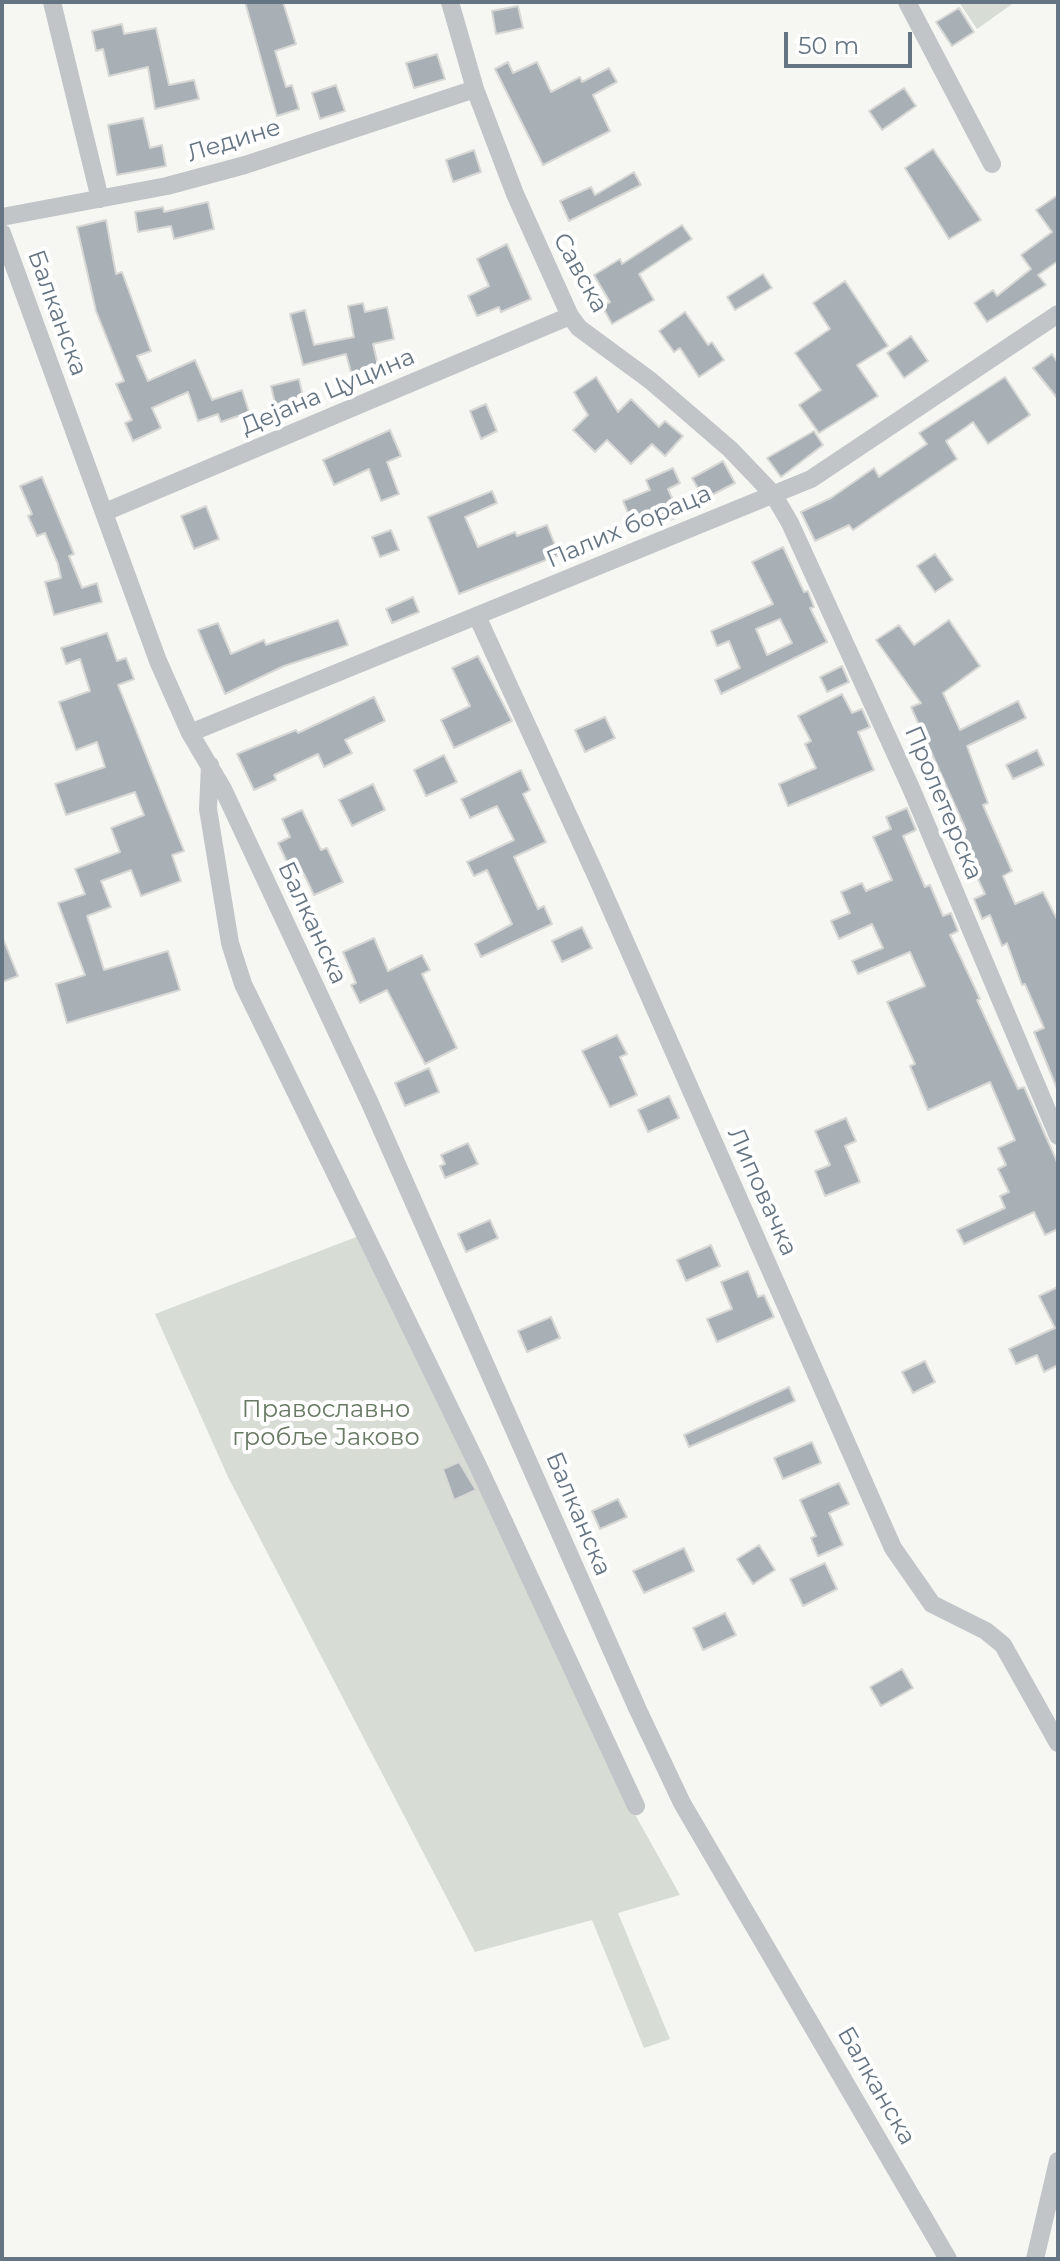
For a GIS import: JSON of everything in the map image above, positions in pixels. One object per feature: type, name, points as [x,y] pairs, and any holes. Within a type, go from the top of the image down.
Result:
[{"type":"street","points":[[52,2],[100,199]]},
{"type":"street","name":"Савска","points":[[450,2],[475,89],[540,255],[570,316],[593,339],[680,404],[773,494]]},
{"type":"street","points":[[907,2],[992,164]]},
{"type":"street","name":"Ледине","points":[[2,217],[100,199],[245,165],[475,89]]},
{"type":"street","name":"Балканска","points":[[2,233],[158,661],[369,1101],[638,1710],[682,1803],[948,2259]]},
{"type":"street","name":"Палих бораца","points":[[190,733],[830,468],[1058,314]]},
{"type":"street","name":"Дејана Цуцина","points":[[105,512],[570,316]]},
{"type":"street","name":"Пролетерска","points":[[773,494],[841,630],[1058,1136]]},
{"type":"street","name":"Липовачка","points":[[477,616],[598,880],[893,1548],[921,1593],[932,1604],[986,1631],[1003,1645],[1058,1743]]},
{"type":"street","points":[[210,765],[208,809],[230,943],[243,984],[478,1466],[636,1806]]},
{"type":"street","points":[[1035,2259],[1058,2161]]},
{"type":"green space","points":[[959,2],[1015,2],[977,29]]},
{"type":"green space","name":"Православно гробље Јаково","points":[[359,1236],[637,1818],[680,1895],[618,1913],[670,2039],[644,2048],[592,1920],[475,1952],[229,1479],[155,1314]]},
{"type":"building","points":[[245,2],[283,2],[296,44],[275,51],[286,87],[292,85],[299,109],[277,116]]},
{"type":"building","points":[[518,6],[523,28],[496,34],[492,11]]},
{"type":"building","points":[[959,8],[974,32],[952,46],[936,22]]},
{"type":"building","points":[[122,24],[124,34],[156,28],[169,85],[194,80],[199,99],[155,109],[148,67],[109,76],[103,49],[96,51],[92,31]]},
{"type":"building","points":[[437,54],[445,79],[414,88],[406,63]]},
{"type":"building","points":[[508,62],[513,73],[537,62],[551,92],[580,77],[582,82],[609,68],[617,82],[593,95],[610,131],[543,165],[495,69]]},
{"type":"building","points":[[336,85],[345,111],[320,119],[312,93]]},
{"type":"building","points":[[904,88],[916,106],[882,130],[869,111]]},
{"type":"building","points":[[143,118],[150,148],[162,145],[166,166],[117,175],[108,125]]},
{"type":"building","points":[[933,149],[981,220],[949,239],[905,168]]},
{"type":"building","points":[[474,150],[481,172],[453,182],[446,160]]},
{"type":"building","points":[[634,172],[641,185],[569,221],[560,201],[591,187],[595,195]]},
{"type":"building","points":[[1058,195],[1058,261],[1038,275],[1046,285],[987,322],[974,303],[993,290],[997,296],[1031,269],[1021,255],[1052,232],[1036,210]]},
{"type":"building","points":[[208,202],[214,229],[174,239],[171,226],[138,232],[135,212],[163,207],[164,212]]},
{"type":"building","points":[[106,220],[116,274],[122,272],[151,351],[137,356],[148,381],[195,360],[212,400],[242,390],[249,412],[221,422],[218,414],[198,421],[188,392],[152,408],[161,428],[133,441],[125,423],[132,420],[116,384],[124,381],[96,311],[77,227]]},
{"type":"building","points":[[682,225],[692,239],[639,274],[654,300],[612,324],[602,306],[610,302],[594,275],[620,259],[622,264]]},
{"type":"building","points":[[507,244],[531,299],[501,312],[499,307],[477,316],[468,296],[489,286],[477,259]]},
{"type":"building","points":[[763,274],[772,288],[735,310],[727,297]]},
{"type":"building","points":[[845,281],[888,346],[857,365],[878,396],[819,433],[799,405],[821,390],[795,353],[830,329],[813,303]]},
{"type":"building","points":[[363,303],[365,312],[387,307],[394,339],[373,344],[379,370],[352,376],[346,354],[303,365],[290,314],[305,310],[314,345],[354,337],[348,306]]},
{"type":"building","points":[[685,312],[708,345],[712,342],[724,360],[699,377],[680,348],[674,352],[659,331]]},
{"type":"building","points":[[911,336],[928,361],[904,378],[887,353]]},
{"type":"building","points":[[1052,354],[1058,363],[1058,399],[1033,368]]},
{"type":"building","points":[[596,377],[618,412],[631,399],[659,427],[665,421],[683,436],[665,456],[652,444],[631,464],[607,440],[595,452],[573,430],[588,415],[574,392]]},
{"type":"building","points":[[1005,377],[1030,415],[988,444],[973,422],[946,441],[957,459],[853,530],[849,525],[815,541],[801,512],[831,498],[874,468],[879,477],[927,444],[919,433]]},
{"type":"building","points":[[299,379],[304,401],[276,408],[271,386]]},
{"type":"building","points":[[486,404],[497,431],[481,439],[470,411]]},
{"type":"building","points":[[390,430],[401,456],[387,462],[399,494],[381,501],[369,469],[334,485],[323,460]]},
{"type":"building","points":[[814,431],[823,445],[781,477],[767,458]]},
{"type":"building","points":[[723,461],[735,483],[704,499],[692,478]]},
{"type":"building","points":[[673,468],[680,483],[668,489],[680,516],[665,522],[662,516],[634,527],[623,501],[650,490],[646,480]]},
{"type":"building","points":[[42,477],[74,554],[69,556],[82,588],[97,583],[102,602],[54,615],[45,582],[61,578],[58,564],[45,533],[37,536],[20,486]]},
{"type":"building","points":[[492,491],[497,503],[465,517],[478,547],[515,532],[517,536],[547,525],[559,555],[459,594],[428,517]]},
{"type":"building","points":[[206,506],[219,539],[194,549],[181,516]]},
{"type":"building","points":[[391,530],[399,550],[380,557],[372,537]]},
{"type":"building","points":[[783,547],[804,592],[808,591],[814,607],[810,608],[827,642],[721,694],[715,680],[740,668],[729,641],[717,646],[711,631],[773,604],[752,562]],"holes":[[[780,619],[792,643],[767,655],[756,629]]]},
{"type":"building","points":[[935,554],[953,580],[935,592],[917,566]]},
{"type":"building","points":[[413,597],[419,612],[392,623],[386,609]]},
{"type":"building","points":[[338,620],[348,645],[284,666],[225,694],[198,630],[218,623],[231,654],[264,640],[266,645]]},
{"type":"building","points":[[949,620],[980,666],[943,693],[960,730],[1018,701],[1026,718],[967,746],[988,803],[983,805],[1012,871],[1003,876],[1015,904],[1043,892],[1058,921],[1058,1091],[1034,1032],[1044,1028],[1025,984],[1022,985],[1007,943],[1002,946],[990,915],[982,919],[974,899],[985,894],[957,834],[966,830],[911,707],[921,703],[876,640],[899,625],[914,645]]},
{"type":"building","points":[[107,633],[117,661],[126,658],[134,679],[118,685],[184,851],[172,855],[181,881],[141,896],[131,870],[101,881],[111,907],[87,916],[104,970],[168,951],[180,990],[67,1023],[56,984],[85,975],[58,903],[85,894],[75,869],[120,852],[111,828],[144,815],[135,792],[66,815],[55,784],[105,767],[97,742],[76,750],[59,702],[90,691],[80,659],[66,664],[61,648]]},
{"type":"building","points":[[478,656],[512,721],[454,748],[441,720],[470,706],[452,668]]},
{"type":"building","points":[[842,666],[849,682],[827,692],[820,677]]},
{"type":"building","points":[[842,694],[852,713],[862,709],[870,727],[858,732],[874,770],[788,806],[779,784],[816,768],[805,744],[811,741],[798,716]]},
{"type":"building","points":[[374,697],[385,721],[345,740],[352,753],[324,767],[318,754],[274,775],[276,780],[254,790],[237,754],[296,730],[298,733]]},
{"type":"building","points":[[605,717],[615,738],[585,752],[575,730]]},
{"type":"building","points":[[1037,750],[1044,765],[1013,779],[1006,765]]},
{"type":"building","points":[[444,755],[457,782],[426,796],[414,770]]},
{"type":"building","points":[[521,770],[530,790],[523,794],[546,842],[514,857],[538,909],[544,906],[552,924],[481,957],[475,944],[512,924],[487,870],[474,876],[467,862],[514,840],[497,806],[470,818],[461,799]]},
{"type":"building","points":[[373,784],[385,810],[352,826],[339,800]]},
{"type":"building","points":[[907,808],[916,830],[903,836],[925,887],[930,885],[943,916],[951,913],[958,931],[950,935],[980,999],[977,1000],[1018,1089],[1024,1087],[1058,1164],[1058,1229],[1045,1235],[1034,1212],[964,1244],[957,1230],[1005,1208],[1000,1196],[1009,1192],[998,1169],[1006,1165],[998,1148],[1015,1140],[990,1082],[928,1110],[910,1066],[915,1064],[887,1002],[925,986],[910,952],[858,974],[852,961],[883,948],[872,924],[839,939],[831,921],[850,913],[841,892],[862,883],[866,891],[892,880],[873,837],[891,829],[886,817]]},
{"type":"building","points":[[302,810],[321,850],[327,848],[343,882],[314,895],[304,874],[295,879],[278,843],[290,837],[282,819]]},
{"type":"building","points":[[582,927],[592,948],[562,962],[552,941]]},
{"type":"building","points":[[2,936],[18,976],[2,982]]},
{"type":"building","points":[[374,938],[388,971],[422,955],[430,970],[422,974],[457,1048],[425,1064],[387,990],[360,1003],[351,985],[356,983],[343,952]]},
{"type":"building","points":[[617,1035],[627,1054],[620,1057],[637,1095],[610,1107],[582,1051]]},
{"type":"building","points":[[429,1068],[439,1092],[405,1106],[395,1083]]},
{"type":"building","points":[[669,1096],[679,1118],[648,1132],[638,1110]]},
{"type":"building","points":[[846,1118],[856,1141],[845,1146],[860,1182],[825,1196],[815,1171],[830,1165],[815,1131]]},
{"type":"building","points":[[468,1143],[478,1164],[445,1178],[440,1166],[445,1164],[441,1155]]},
{"type":"building","points":[[490,1220],[498,1238],[466,1252],[458,1234]]},
{"type":"building","points":[[711,1245],[720,1266],[686,1281],[677,1260]]},
{"type":"building","points":[[748,1271],[758,1297],[764,1295],[774,1317],[717,1342],[707,1319],[732,1309],[721,1282]]},
{"type":"building","points":[[1058,1287],[1058,1365],[1044,1372],[1037,1355],[1016,1364],[1009,1349],[1055,1328],[1039,1296]]},
{"type":"building","points":[[551,1317],[560,1338],[527,1352],[518,1331]]},
{"type":"building","points":[[925,1361],[935,1382],[913,1393],[902,1372]]},
{"type":"building","points":[[789,1387],[795,1401],[689,1447],[684,1435]]},
{"type":"building","points":[[812,1442],[821,1463],[783,1479],[774,1458]]},
{"type":"building","points":[[459,1462],[476,1490],[454,1500],[443,1469]]},
{"type":"building","points":[[839,1483],[849,1504],[829,1513],[843,1545],[818,1556],[811,1538],[816,1536],[800,1500]]},
{"type":"building","points":[[618,1499],[627,1517],[600,1529],[592,1511]]},
{"type":"building","points":[[759,1545],[775,1570],[753,1584],[737,1559]]},
{"type":"building","points":[[684,1548],[694,1571],[644,1593],[633,1571]]},
{"type":"building","points":[[825,1563],[837,1589],[803,1606],[790,1579]]},
{"type":"building","points":[[725,1613],[736,1635],[703,1650],[693,1628]]},
{"type":"building","points":[[902,1669],[913,1688],[881,1706],[870,1687]]}]
